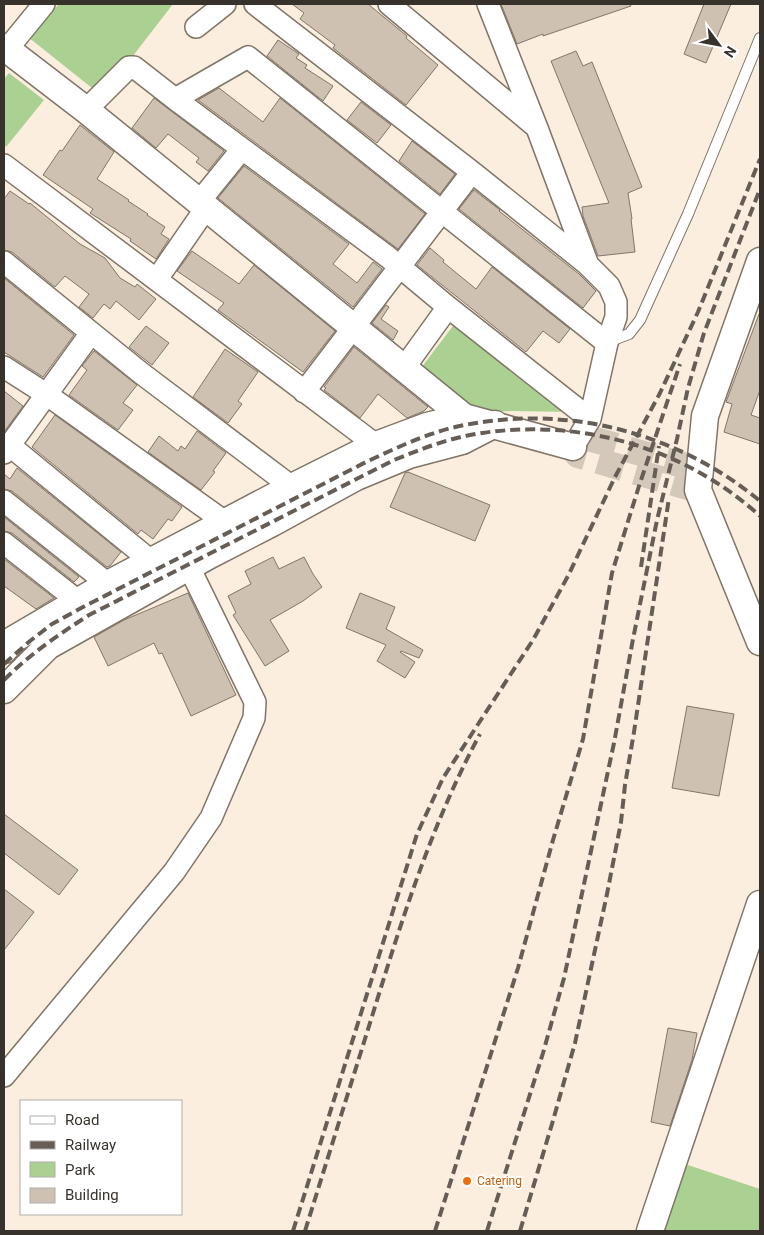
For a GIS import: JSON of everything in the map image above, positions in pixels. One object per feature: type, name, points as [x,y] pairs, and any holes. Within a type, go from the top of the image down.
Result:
[{"type":"street","points":[[44,4],[5,50],[86,110],[464,416],[573,447],[590,419],[607,343],[616,317],[616,302],[609,286],[588,264],[255,4]]},
{"type":"street","points":[[196,27],[225,4]]},
{"type":"street","points":[[390,4],[537,128]]},
{"type":"street","points":[[488,4],[588,264]]},
{"type":"street","points":[[175,99],[248,57],[607,343]]},
{"type":"street","points":[[86,110],[129,67],[134,67],[325,209],[590,419]]},
{"type":"street","points":[[157,279],[202,205],[242,149]]},
{"type":"street","points":[[4,165],[157,279],[383,454]]},
{"type":"street","points":[[304,392],[472,172]]},
{"type":"street","points":[[760,261],[705,416],[698,490],[760,642]]},
{"type":"street","points":[[4,262],[141,373],[292,487]]},
{"type":"street","points":[[404,368],[448,308]]},
{"type":"street","points":[[91,333],[6,449],[151,561]]},
{"type":"street","points":[[4,367],[46,394],[233,531]]},
{"type":"street","points":[[4,690],[48,646],[182,557],[233,531],[356,477],[383,454],[427,426],[464,416]]},
{"type":"street","points":[[233,531],[292,487],[383,454],[409,455],[462,441],[495,424]]},
{"type":"street","points":[[4,502],[108,584]]},
{"type":"street","points":[[4,543],[78,601]]},
{"type":"street","points":[[34,660],[7,640],[151,561],[182,557]]},
{"type":"street","points":[[4,1076],[174,872],[211,818],[254,718],[254,702],[182,557]]},
{"type":"street","points":[[650,1231],[760,904]]},
{"type":"lane","points":[[607,343],[629,334],[640,320],[688,214],[760,38]]},
{"type":"green space","points":[[59,4],[173,4],[102,96],[28,37]]},
{"type":"green space","points":[[9,73],[44,100],[6,147],[4,144],[4,79]]},
{"type":"green space","points":[[459,318],[574,412],[511,411],[471,413],[418,372]]},
{"type":"green space","points":[[679,1162],[760,1189],[760,1231],[657,1231]]},
{"type":"building","points":[[292,4],[368,4],[438,65],[406,105],[333,48],[335,45],[300,19],[304,13]]},
{"type":"building","points":[[501,4],[630,4],[631,6],[517,44]]},
{"type":"building","points":[[704,4],[731,4],[706,63],[684,54]]},
{"type":"building","points":[[278,40],[299,54],[296,58],[307,65],[305,68],[333,86],[323,101],[267,56]]},
{"type":"building","points":[[576,51],[583,66],[592,62],[642,187],[628,193],[635,252],[598,256],[583,216],[582,207],[609,203],[551,61]]},
{"type":"building","points":[[219,88],[263,122],[280,98],[425,214],[398,249],[198,100]]},
{"type":"building","points":[[154,98],[224,151],[208,171],[196,162],[199,158],[168,134],[156,148],[132,128]]},
{"type":"building","points":[[361,102],[391,125],[377,143],[347,120]]},
{"type":"building","points":[[80,125],[114,152],[97,179],[165,227],[161,234],[169,239],[156,259],[130,241],[131,239],[90,213],[93,209],[43,175]]},
{"type":"building","points":[[412,141],[455,174],[440,194],[399,161]]},
{"type":"building","points":[[244,166],[349,244],[333,264],[357,283],[373,262],[382,269],[353,307],[218,198]]},
{"type":"building","points":[[474,190],[579,274],[596,291],[583,308],[459,209]]},
{"type":"building","points":[[10,191],[30,203],[80,244],[105,258],[120,278],[135,287],[137,284],[156,299],[139,320],[116,301],[110,309],[104,304],[93,318],[79,307],[89,294],[65,276],[55,287],[12,252],[4,250],[4,199]]},
{"type":"building","points":[[430,248],[444,260],[443,262],[476,289],[492,267],[570,329],[559,343],[543,331],[526,352],[417,265]]},
{"type":"building","points":[[192,251],[239,284],[254,265],[335,331],[303,372],[218,310],[224,303],[177,271]]},
{"type":"building","points":[[4,278],[74,335],[43,377],[4,352]]},
{"type":"building","points":[[386,305],[389,307],[381,319],[398,331],[393,340],[372,323]]},
{"type":"building","points":[[759,314],[760,390],[751,415],[760,418],[760,444],[724,432],[732,404],[726,402]]},
{"type":"building","points":[[146,326],[169,343],[152,365],[129,347]]},
{"type":"building","points":[[354,347],[428,407],[424,411],[407,418],[378,394],[360,418],[324,390],[326,388],[324,387]]},
{"type":"building","points":[[225,349],[258,372],[238,401],[242,404],[228,423],[193,397]]},
{"type":"building","points":[[94,351],[137,385],[123,403],[133,410],[118,430],[69,395],[87,370],[82,366]]},
{"type":"building","points":[[4,391],[23,406],[4,432]]},
{"type":"building","points":[[55,415],[182,507],[172,521],[168,519],[153,539],[141,530],[138,534],[32,447]]},
{"type":"building","points":[[197,431],[226,453],[213,471],[215,472],[201,490],[148,452],[159,436],[178,451],[181,446],[185,449]]},
{"type":"building","points":[[17,468],[121,552],[110,566],[107,567],[12,491],[4,489],[4,474],[10,479]]},
{"type":"building","points":[[408,472],[490,505],[475,541],[390,507],[405,473]]},
{"type":"building","points":[[4,517],[79,577],[74,582],[12,533],[4,531]]},
{"type":"building","points":[[273,557],[279,569],[304,557],[322,587],[303,601],[270,620],[289,651],[265,666],[233,615],[236,613],[228,596],[251,584],[245,571]]},
{"type":"building","points":[[4,559],[54,598],[36,609],[4,586]]},
{"type":"building","points":[[188,593],[236,695],[191,716],[162,653],[159,654],[154,643],[108,666],[94,637],[124,620]]},
{"type":"building","points":[[360,593],[395,607],[386,629],[423,650],[419,658],[400,652],[415,662],[405,678],[377,661],[386,645],[346,628]]},
{"type":"building","points":[[687,706],[734,714],[719,796],[672,788]]},
{"type":"building","points":[[4,814],[78,870],[59,895],[4,853]]},
{"type":"building","points":[[4,889],[34,912],[4,950]]},
{"type":"building","points":[[668,1028],[697,1033],[692,1060],[670,1126],[651,1122]]},
{"type":"tunnel","points":[[698,490],[578,455],[573,447],[585,437],[700,470]]},
{"type":"railway","points":[[293,1231],[417,834],[443,778],[533,640],[568,576],[615,477],[660,393],[698,312],[760,159]]},
{"type":"railway","points":[[487,1231],[543,1053],[564,978],[614,743],[657,520],[688,388],[704,333],[760,189]]},
{"type":"railway","points":[[435,1231],[518,968],[583,739],[612,573],[680,364]]},
{"type":"railway","points":[[4,664],[52,624],[85,606],[366,462],[418,439],[451,428],[492,421],[533,418],[574,421],[614,428],[653,440],[691,456],[727,476],[760,501]]},
{"type":"railway","points":[[4,680],[45,645],[89,615],[394,460],[460,437],[509,430],[548,430],[586,434],[624,442],[661,454],[696,471],[729,491],[760,516]]},
{"type":"railway","points":[[641,567],[659,446]]},
{"type":"railway","points":[[520,1231],[575,1043],[607,894],[621,822],[669,498]]},
{"type":"railway","points":[[305,1231],[420,869],[463,767],[480,734]]},
{"type":"place","name":"Catering","points":[[467,1181]]}]
